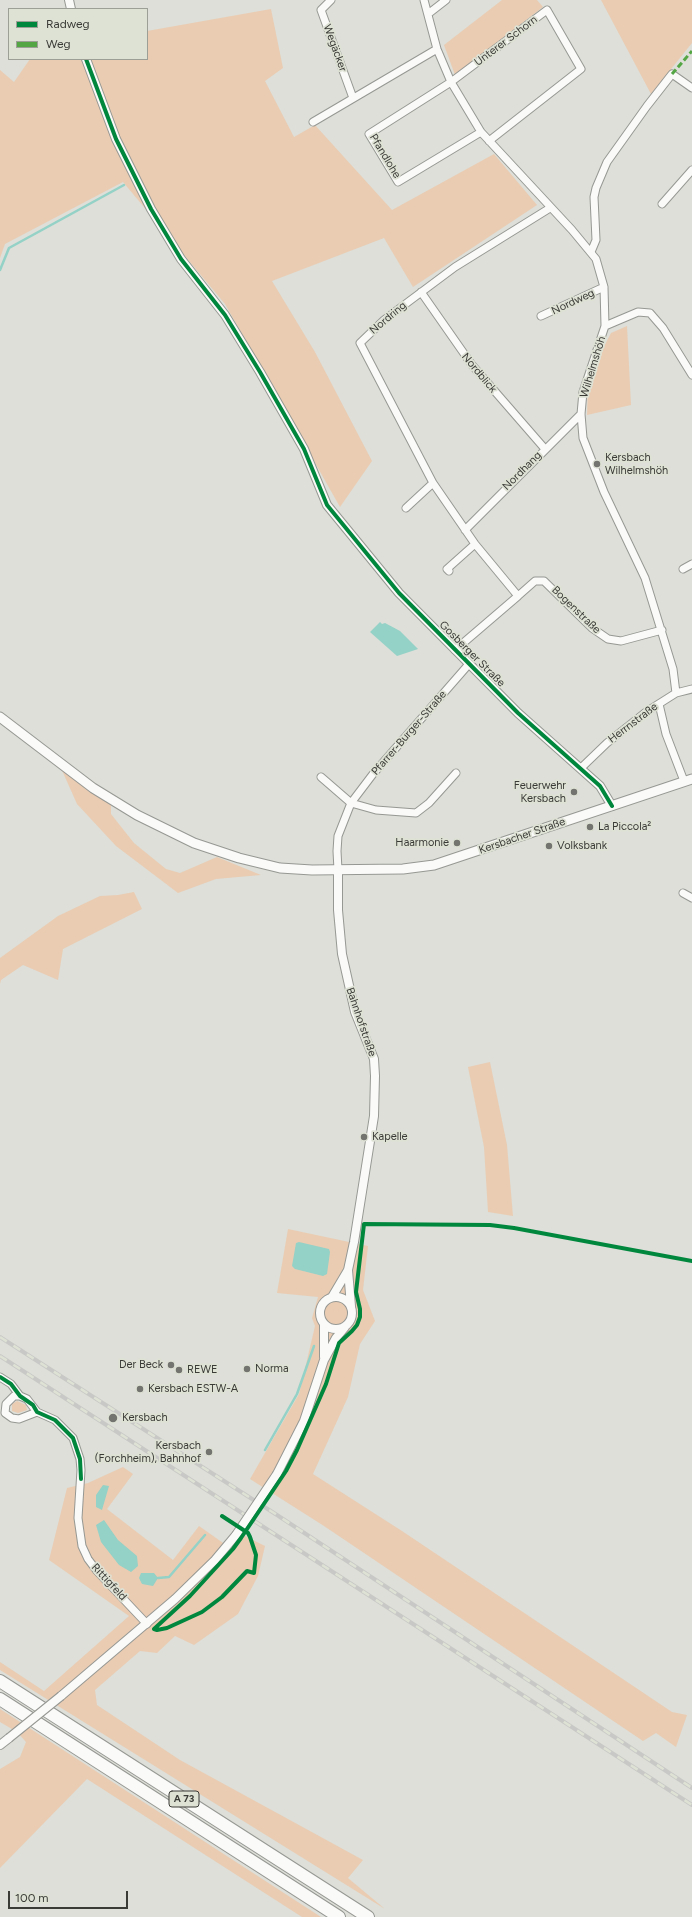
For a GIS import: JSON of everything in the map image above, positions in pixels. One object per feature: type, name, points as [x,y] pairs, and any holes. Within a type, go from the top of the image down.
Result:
[{"type":"highway","name":"A 73","points":[[0,1681],[368,1917]]},
{"type":"highway","name":"A 73","points":[[0,1698],[339,1917]]},
{"type":"main road","name":"Kersbacher Straße","points":[[0,717],[93,788],[170,833],[218,851],[267,865],[288,868],[343,870],[403,869],[434,865],[688,780]]},
{"type":"street","name":"Wegäcker","points":[[331,0],[321,10],[353,98]]},
{"type":"street","points":[[424,0],[437,49],[451,82],[481,132],[591,252],[596,240],[594,197],[602,171],[647,106],[672,74],[692,88]]},
{"type":"street","points":[[428,14],[446,0]]},
{"type":"street","name":"Unterer Schorn","points":[[451,82],[547,10],[581,69],[488,141]]},
{"type":"street","points":[[313,122],[437,49]]},
{"type":"street","name":"Gosberger Straße","points":[[86,60],[116,139],[151,209],[181,259],[225,315],[260,372],[304,449],[327,505],[399,593],[518,713],[600,786],[612,806]]},
{"type":"street","name":"Pfandlohe","points":[[451,82],[369,134],[398,182],[481,132]]},
{"type":"street","points":[[662,204],[692,170]]},
{"type":"street","name":"Nordring","points":[[518,596],[475,544],[433,483],[360,343],[384,320],[455,266],[550,208]]},
{"type":"street","name":"Wilhelmshöh","points":[[591,252],[598,264],[604,288],[605,326],[583,392],[581,414],[583,438],[592,463],[644,578],[674,668],[676,693]]},
{"type":"street","name":"Nordweg","points":[[541,316],[604,288]]},
{"type":"street","name":"Nordblick","points":[[421,292],[454,342],[472,365],[545,449]]},
{"type":"street","points":[[605,326],[638,312],[650,313],[663,328],[691,370]]},
{"type":"street","name":"Nordhang","points":[[465,530],[581,414]]},
{"type":"street","points":[[406,508],[433,483]]},
{"type":"street","points":[[449,572],[447,569],[475,544]]},
{"type":"street","points":[[683,569],[692,564]]},
{"type":"street","name":"Bogenstraße","points":[[518,596],[535,581],[544,581],[592,628],[608,639],[621,641],[662,630]]},
{"type":"street","points":[[455,650],[518,596]]},
{"type":"street","name":"Pfarrer-Burger-Straße","points":[[343,870],[337,851],[338,836],[351,803],[373,774],[469,664]]},
{"type":"street","name":"Herrnstraße","points":[[581,768],[607,743],[659,704],[676,693],[692,689]]},
{"type":"street","points":[[659,704],[666,734],[688,780]]},
{"type":"street","points":[[321,777],[351,803],[376,810],[416,813],[429,804],[456,772]]},
{"type":"street","name":"Bahnhofstraße","points":[[343,870],[338,910],[342,954],[355,1012],[374,1059],[375,1076],[374,1116],[348,1270]]},
{"type":"street","points":[[683,893],[692,898]]},
{"type":"street","points":[[345,1327],[334,1330],[324,1324],[320,1317],[320,1308],[325,1301],[332,1297],[348,1270]]},
{"type":"street","points":[[0,1745],[147,1624],[204,1571],[236,1535],[277,1474],[304,1421],[324,1360],[336,1338],[353,1315],[348,1270]]},
{"type":"street","points":[[332,1297],[343,1298],[351,1306]]},
{"type":"street","points":[[324,1324],[324,1360]]},
{"type":"street","name":"Rittigfeld","points":[[0,1377],[11,1384],[20,1396],[33,1405],[37,1412],[55,1420],[73,1438],[77,1448],[81,1470],[79,1531],[82,1546],[88,1560],[97,1571],[147,1624]]},
{"type":"street","points":[[20,1396],[14,1396],[6,1404],[5,1413],[19,1419],[37,1412]]},
{"type":"shaded area","points":[[502,0],[537,0],[543,7],[455,75],[444,45]]},
{"type":"shaded area","points":[[601,0],[692,0],[692,43],[651,94]]},
{"type":"shaded area","points":[[271,9],[283,68],[265,81],[294,137],[315,125],[392,210],[494,154],[537,205],[413,287],[384,238],[272,281],[315,352],[372,461],[340,507],[225,304],[123,182],[5,244],[0,258],[0,70],[14,82],[29,60],[148,60],[148,31]]},
{"type":"shaded area","points":[[627,326],[631,405],[587,415],[588,387],[599,356],[611,333]]},
{"type":"shaded area","points":[[61,768],[111,805],[111,814],[134,843],[166,869],[180,873],[217,857],[261,875],[216,879],[178,893],[116,846],[77,804]]},
{"type":"shaded area","points":[[134,892],[142,909],[63,949],[58,980],[23,965],[1,980],[0,984],[0,958],[58,916],[100,896]]},
{"type":"shaded area","points":[[490,1062],[507,1145],[513,1216],[488,1212],[484,1147],[468,1067]]},
{"type":"shaded area","points":[[288,1229],[368,1246],[363,1290],[375,1321],[360,1344],[348,1397],[313,1474],[402,1531],[672,1712],[687,1715],[676,1747],[656,1733],[643,1741],[324,1526],[250,1479],[299,1394],[315,1326],[312,1318],[318,1297],[277,1293]]},
{"type":"shaded area","points":[[17,1401],[26,1405],[27,1410],[18,1413],[12,1411],[12,1404]]},
{"type":"shaded area","points":[[123,1467],[133,1474],[107,1509],[173,1560],[199,1526],[226,1545],[243,1535],[265,1546],[258,1576],[238,1614],[194,1645],[175,1636],[157,1653],[140,1651],[95,1690],[97,1705],[180,1760],[363,1860],[348,1878],[385,1909],[0,1670],[0,1662],[44,1691],[129,1616],[49,1560],[67,1488],[88,1483]]},
{"type":"shaded area","points":[[0,1709],[321,1917],[302,1917],[87,1779],[0,1868],[0,1769],[20,1757],[26,1742],[17,1732],[0,1722]]},
{"type":"water","points":[[380,622],[400,631],[418,649],[397,656],[370,632]]},
{"type":"water","points":[[299,1242],[329,1249],[330,1252],[327,1274],[323,1276],[295,1269],[292,1266],[296,1243]]},
{"type":"water","points":[[103,1485],[109,1486],[102,1510],[96,1507],[96,1495]]},
{"type":"water","points":[[104,1520],[118,1540],[137,1556],[138,1566],[131,1572],[119,1565],[101,1542],[96,1525]]},
{"type":"water","points":[[141,1573],[154,1573],[158,1578],[153,1586],[142,1584],[139,1578]]},
{"type":"waterway","points":[[0,270],[9,248],[124,185]]},
{"type":"waterway","points":[[265,1450],[297,1394],[314,1346]]},
{"type":"waterway","points":[[158,1578],[169,1577],[205,1535]]},
{"type":"railway","points":[[0,1337],[277,1515],[692,1788]]},
{"type":"railway","points":[[0,1356],[692,1805]]},
{"type":"marked path","points":[[672,74],[692,51]]},
{"type":"cycle path","points":[[86,60],[116,139],[151,209],[181,259],[225,315],[260,372],[304,449],[327,505],[399,593],[518,713],[600,786],[612,806]]},
{"type":"cycle path","points":[[222,1516],[248,1533],[256,1555],[254,1573],[247,1571],[222,1597],[202,1612],[167,1628],[157,1630],[154,1629],[190,1596],[233,1549],[241,1538],[282,1477],[286,1471],[297,1450],[326,1384],[339,1343],[357,1325],[360,1317],[360,1309],[356,1292],[364,1224],[490,1225],[514,1228],[692,1261]]},
{"type":"cycle path","points":[[0,1377],[11,1384],[20,1396],[33,1405],[37,1412],[55,1420],[73,1438],[80,1459],[81,1479]]},
{"type":"place","name":"Kersbach Wilhelmshöh","points":[[597,464]]},
{"type":"place","name":"Feuerwehr Kersbach","points":[[574,792]]},
{"type":"place","name":"La Piccola²","points":[[590,827]]},
{"type":"place","name":"Haarmonie","points":[[457,843]]},
{"type":"place","name":"Volksbank","points":[[549,846]]},
{"type":"place","name":"Kapelle","points":[[364,1137]]},
{"type":"place","name":"Der Beck","points":[[171,1365]]},
{"type":"place","name":"Norma","points":[[247,1369]]},
{"type":"place","name":"REWE","points":[[179,1370]]},
{"type":"place","name":"Kersbach ESTW-A","points":[[140,1389]]},
{"type":"place","name":"Kersbach","points":[[113,1418]]},
{"type":"place","name":"Kersbach (Forchheim), Bahnhof","points":[[209,1452]]}]
